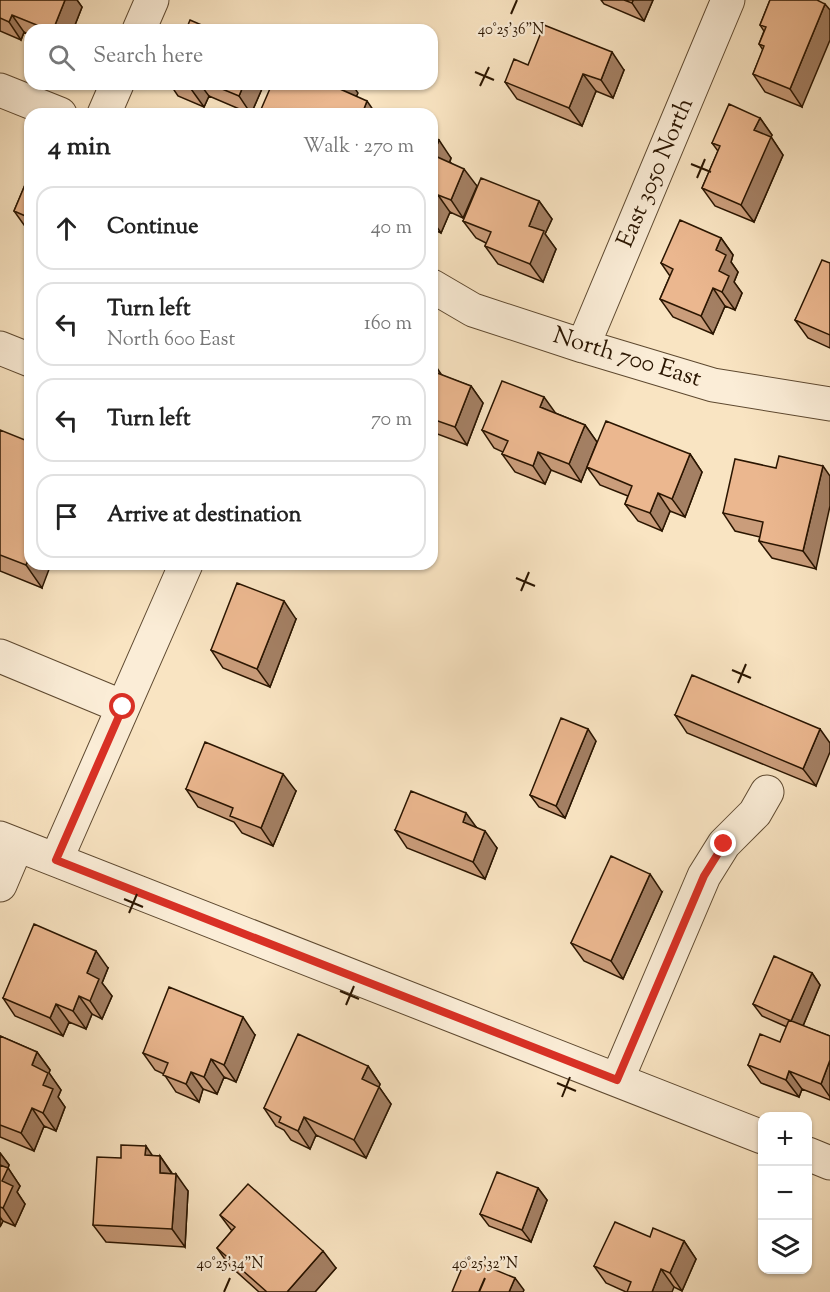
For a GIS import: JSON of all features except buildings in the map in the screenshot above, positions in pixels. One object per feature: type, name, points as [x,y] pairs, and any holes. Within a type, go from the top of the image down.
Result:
[{"type":"street","points":[[142,24],[152,0]]},
{"type":"street","name":"East 3050 North","points":[[583,346],[728,0]]},
{"type":"street","points":[[0,90],[45,108]]},
{"type":"street","points":[[107,108],[114,90]]},
{"type":"street","name":"North 700 East","points":[[438,290],[473,310],[713,385],[830,404]]},
{"type":"street","points":[[0,348],[24,358]]},
{"type":"street","points":[[56,860],[183,570]]},
{"type":"street","points":[[0,656],[123,707]]},
{"type":"street","points":[[617,1080],[704,876],[724,844],[755,813],[767,792]]},
{"type":"street","points":[[0,885],[9,842],[758,1135]]},
{"type":"street","points":[[812,1156],[830,1163]]},
{"type":"route","points":[[123,707],[56,860],[617,1080],[704,876],[724,844]]}]
